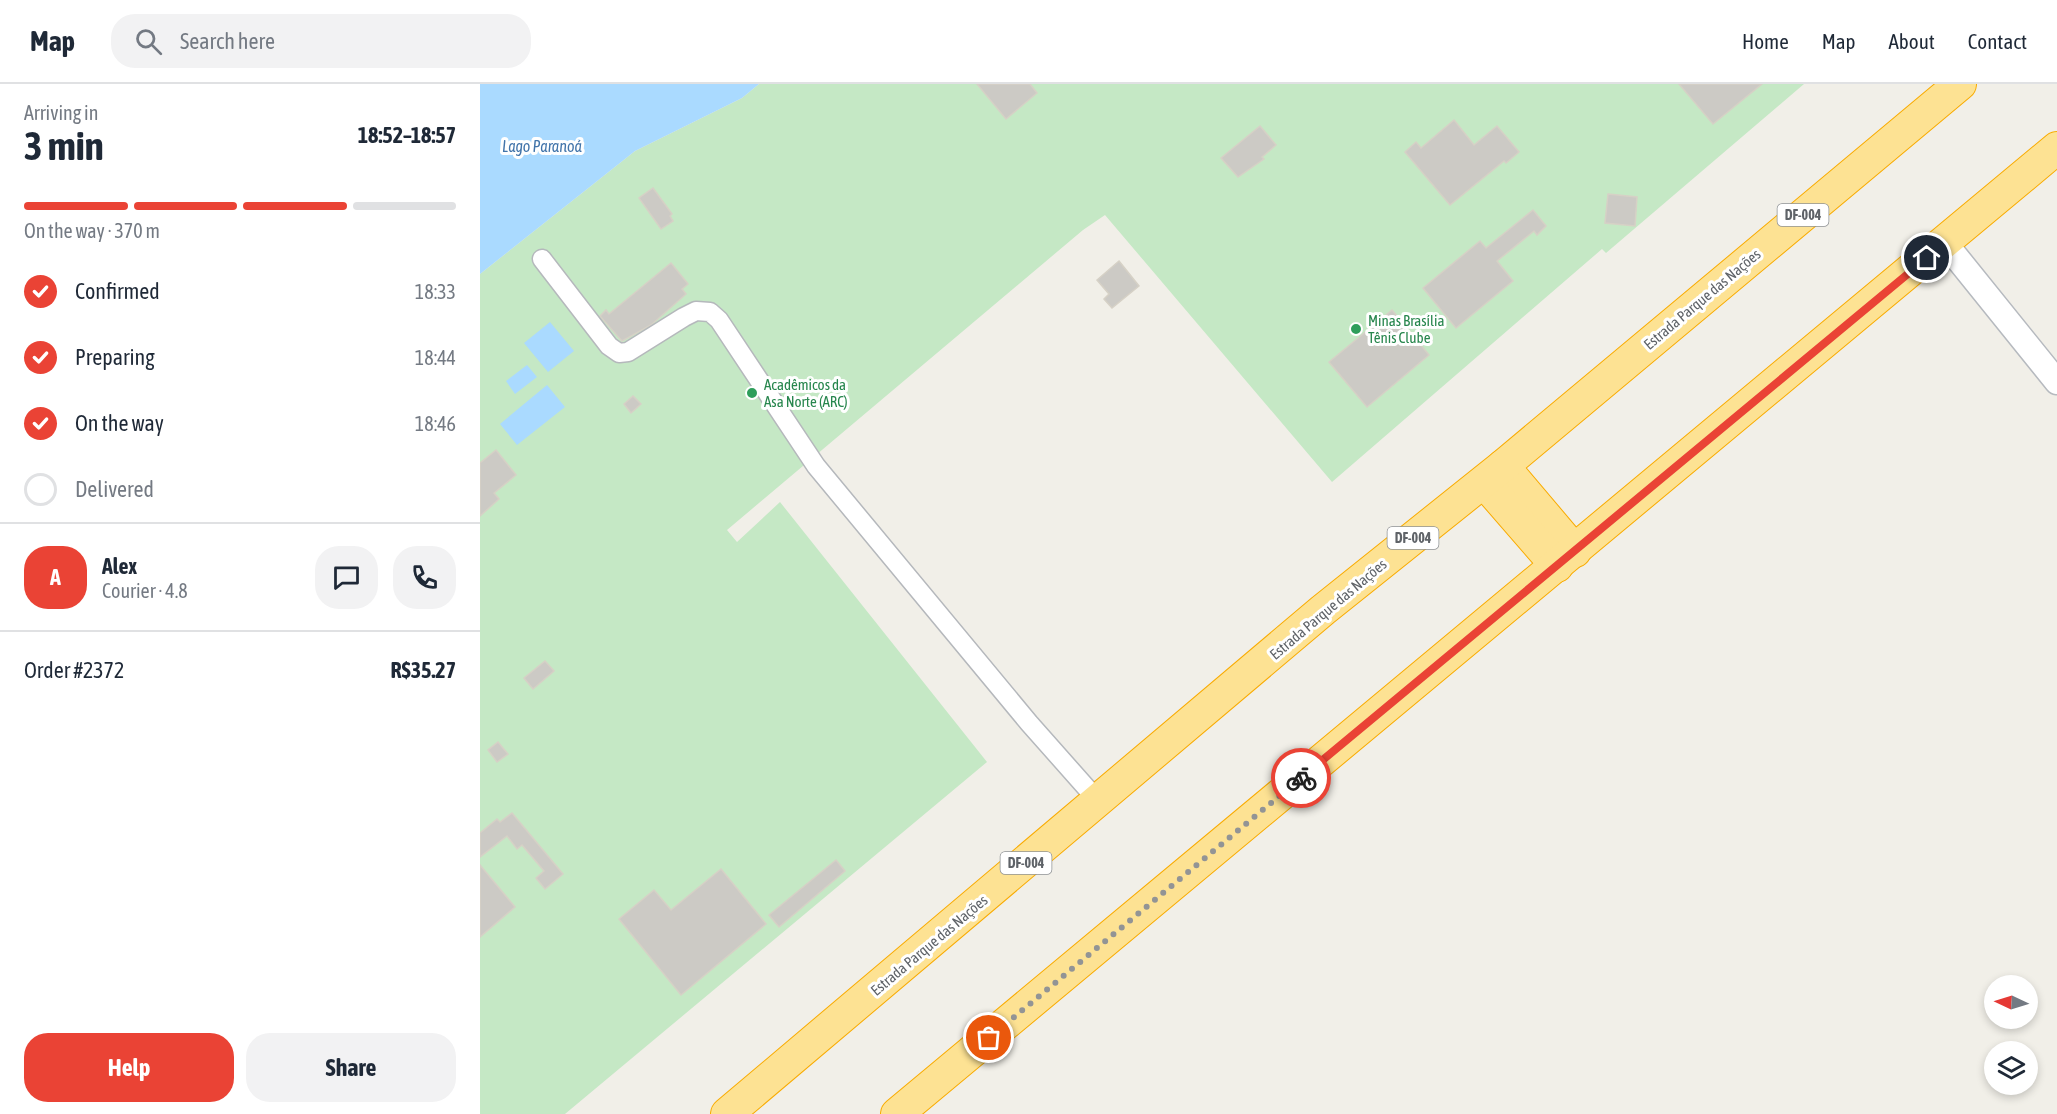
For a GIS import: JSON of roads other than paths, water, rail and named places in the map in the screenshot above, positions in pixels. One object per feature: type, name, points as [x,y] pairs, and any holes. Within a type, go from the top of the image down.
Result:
[{"type":"highway","name":"Estrada Parque das Nações","points":[[727,1114],[1099,802],[1323,610],[1494,474],[1960,84]]},
{"type":"highway","points":[[897,1114],[2057,148]]},
{"type":"highway","points":[[1494,474],[1566,558]]},
{"type":"street","points":[[1945,243],[2057,382]]},
{"type":"street","points":[[542,259],[609,346],[619,353],[628,352],[696,311],[710,312],[719,320],[816,466],[1029,723],[1099,802]]},
{"type":"water","name":"Lago Paranoá","points":[[480,84],[759,84],[742,98],[635,151],[480,274]]},
{"type":"water","points":[[550,322],[574,351],[548,372],[524,343]]},
{"type":"water","points":[[527,365],[537,377],[515,394],[506,381]]},
{"type":"water","points":[[547,385],[565,407],[517,445],[500,424]]},
{"type":"place","name":"Minas Brasília Tênis Clube","points":[[1356,329]]},
{"type":"place","name":"Acadêmicos da Asa Norte (ARC)","points":[[752,393]]}]
